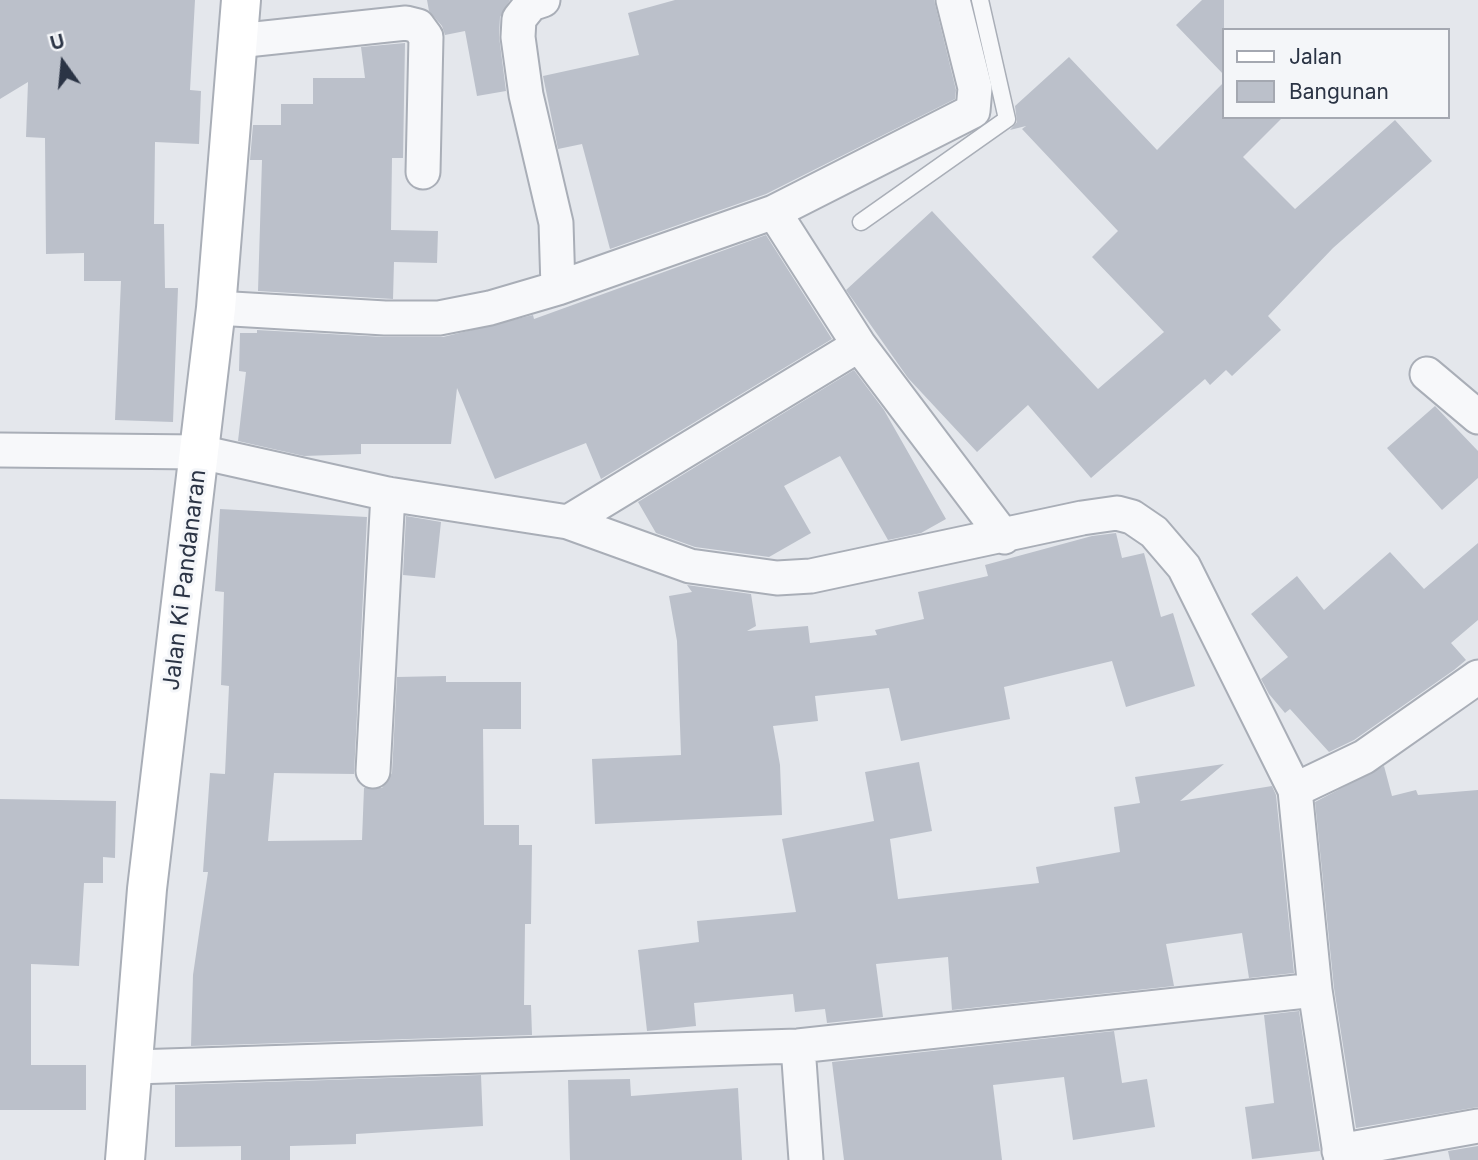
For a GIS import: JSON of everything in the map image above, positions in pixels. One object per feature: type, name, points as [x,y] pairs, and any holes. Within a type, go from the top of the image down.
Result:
[{"type":"main road","name":"Jalan Ki Pandanaran","points":[[125,1160],[148,889],[216,308],[241,0]]},
{"type":"street","points":[[543,0],[531,4],[519,19],[518,37],[526,95],[556,223],[558,288]]},
{"type":"street","points":[[216,308],[385,318],[439,318],[490,308],[558,288],[774,212],[973,111],[975,88],[953,0]]},
{"type":"street","points":[[237,41],[406,23],[418,26],[426,37],[423,172]]},
{"type":"street","points":[[774,212],[859,345],[1004,537]]},
{"type":"street","points":[[568,522],[859,345]]},
{"type":"street","points":[[1427,374],[1478,417]]},
{"type":"street","points":[[0,450],[200,452],[388,494],[568,522],[690,566],[777,578],[811,576],[1116,513],[1132,517],[1154,532],[1184,568],[1295,790],[1315,990],[1340,1156],[1478,1126]]},
{"type":"street","points":[[373,771],[388,494]]},
{"type":"street","points":[[1295,790],[1364,757],[1478,677]]},
{"type":"street","points":[[134,1067],[797,1046],[1315,990]]},
{"type":"street","points":[[797,1046],[806,1160]]},
{"type":"lane","points":[[861,222],[1007,119],[980,0]]},
{"type":"building","points":[[0,0],[195,0],[190,90],[201,91],[199,144],[155,142],[154,224],[164,224],[165,288],[178,288],[173,422],[115,420],[121,281],[84,281],[84,253],[46,254],[45,138],[26,137],[28,82],[0,99]]},
{"type":"building","points":[[427,0],[510,0],[500,17],[499,36],[506,91],[477,96],[465,31],[445,35],[442,26],[429,11]]},
{"type":"building","points":[[675,0],[934,0],[956,90],[955,99],[766,194],[610,249],[582,144],[558,149],[543,76],[639,55],[628,13]]},
{"type":"building","points":[[1202,0],[1224,0],[1222,73],[1176,25]]},
{"type":"building","points":[[405,43],[403,158],[392,158],[391,230],[438,231],[437,263],[394,262],[393,299],[258,291],[262,160],[250,160],[253,125],[281,125],[281,104],[313,104],[313,78],[365,78],[361,47]]},
{"type":"building","points":[[1069,57],[1157,150],[1222,84],[1222,119],[1281,119],[1243,157],[1295,209],[1395,120],[1432,161],[1333,248],[1268,316],[1281,330],[1232,376],[1226,370],[1210,385],[1205,379],[1091,478],[1028,405],[977,452],[908,378],[846,290],[932,211],[1098,389],[1164,332],[1092,257],[1118,231],[1022,129],[1026,126],[1010,130],[1017,122],[1015,106]]},
{"type":"building","points":[[766,235],[832,339],[601,479],[586,443],[495,479],[457,388],[451,444],[361,444],[361,454],[304,456],[238,441],[246,372],[239,371],[240,333],[257,333],[257,330],[384,337],[443,337],[533,315],[534,319]]},
{"type":"building","points":[[854,370],[884,410],[946,519],[921,533],[888,540],[840,456],[784,486],[811,533],[769,557],[695,547],[656,533],[638,502]]},
{"type":"building","points":[[1435,406],[1478,451],[1478,478],[1442,510],[1387,448]]},
{"type":"building","points":[[220,509],[367,517],[354,774],[274,773],[268,841],[362,840],[364,788],[382,788],[392,773],[397,677],[446,676],[446,682],[521,682],[521,729],[483,729],[484,825],[519,825],[519,845],[532,845],[531,924],[525,924],[524,1005],[531,1005],[532,1035],[191,1046],[193,975],[208,872],[203,872],[210,773],[225,774],[229,686],[221,685],[224,592],[215,591]]},
{"type":"building","points":[[406,516],[441,522],[435,578],[403,575]]},
{"type":"building","points":[[1116,533],[1122,558],[1144,553],[1161,617],[1173,613],[1195,686],[1126,707],[1112,661],[1004,687],[1010,719],[901,741],[889,688],[815,696],[818,721],[773,726],[780,765],[782,815],[595,824],[592,759],[681,755],[677,641],[669,596],[692,592],[687,585],[751,594],[756,626],[747,631],[808,626],[810,643],[877,635],[875,630],[924,619],[918,592],[988,576],[985,565],[1092,536]]},
{"type":"building","points":[[1478,543],[1478,620],[1451,643],[1466,660],[1454,670],[1354,740],[1329,752],[1290,709],[1285,713],[1269,694],[1261,679],[1288,657],[1251,614],[1297,576],[1324,610],[1390,552],[1424,589]]},
{"type":"building","points":[[919,762],[932,831],[890,839],[898,899],[1039,883],[1036,867],[1120,852],[1114,807],[1140,803],[1135,777],[1224,764],[1180,801],[1272,786],[1276,795],[1294,973],[1249,978],[1242,933],[1166,944],[1174,986],[952,1010],[948,957],[876,964],[883,1017],[827,1023],[825,1009],[795,1012],[793,994],[694,1003],[696,1026],[647,1031],[638,950],[699,942],[697,921],[796,912],[782,839],[874,821],[865,772]]},
{"type":"building","points":[[1384,766],[1392,796],[1416,790],[1418,795],[1478,790],[1478,1107],[1356,1128],[1334,988],[1315,802]]},
{"type":"building","points":[[0,799],[116,801],[115,858],[103,857],[103,883],[84,883],[79,966],[31,964],[31,1065],[86,1065],[86,1110],[0,1110]]},
{"type":"building","points":[[1299,1011],[1320,1151],[1252,1159],[1245,1107],[1274,1103],[1264,1015]]},
{"type":"building","points":[[1114,1031],[1122,1083],[1147,1079],[1155,1127],[1073,1140],[1064,1077],[993,1085],[1002,1160],[844,1160],[832,1062]]},
{"type":"building","points":[[481,1075],[483,1126],[356,1134],[356,1144],[290,1146],[290,1160],[241,1160],[241,1146],[175,1147],[175,1085]]},
{"type":"building","points":[[630,1079],[631,1096],[738,1088],[742,1160],[570,1160],[568,1080]]},
{"type":"building","points":[[1478,1146],[1478,1160],[1450,1160],[1448,1151]]}]
